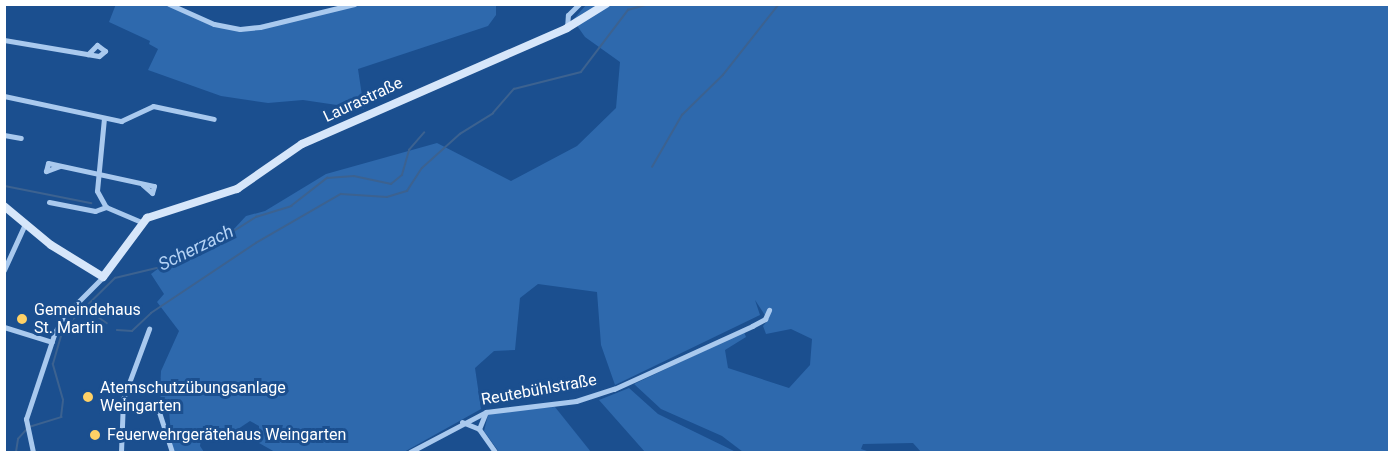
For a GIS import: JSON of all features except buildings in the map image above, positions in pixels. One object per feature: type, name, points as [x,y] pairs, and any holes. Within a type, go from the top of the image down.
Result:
[{"type":"street","points":[[169,4],[214,24],[240,29],[354,4]]},
{"type":"street","points":[[567,28],[568,15],[579,4]]},
{"type":"street","name":"Laurastraße","points":[[142,222],[157,213],[204,202],[237,189],[302,144],[567,28],[603,7]]},
{"type":"street","points":[[4,40],[88,54]]},
{"type":"street","points":[[4,96],[104,118],[127,120],[153,106],[214,119]]},
{"type":"street","points":[[33,453],[25,426],[52,342],[64,315],[103,277],[142,222],[106,207],[97,191],[96,175],[104,118]]},
{"type":"street","points":[[4,135],[21,138]]},
{"type":"street","points":[[60,166],[142,183]]},
{"type":"street","points":[[49,202],[95,211],[106,207]]},
{"type":"street","points":[[4,206],[25,224],[103,277]]},
{"type":"street","points":[[4,270],[25,224]]},
{"type":"street","name":"Reutebühlstraße","points":[[410,453],[462,422],[486,412],[576,401],[607,392],[752,326],[765,319],[769,310]]},
{"type":"street","points":[[4,327],[52,342]]},
{"type":"street","points":[[121,453],[123,399],[149,329]]},
{"type":"street","points":[[159,412],[172,453]]},
{"type":"street","points":[[479,429],[486,412]]},
{"type":"street","points":[[462,422],[479,429],[495,453]]},
{"type":"shaded area","points":[[116,4],[169,5],[214,24],[240,29],[354,5],[496,5],[496,15],[488,26],[358,69],[364,109],[303,100],[268,103],[221,96],[148,70],[158,49],[149,44],[150,41],[109,22]]},
{"type":"shaded area","points":[[586,5],[1389,5],[1389,452],[921,452],[913,443],[863,444],[861,449],[870,452],[743,452],[722,436],[661,409],[634,384],[744,332],[746,337],[725,350],[728,368],[789,388],[810,365],[812,339],[791,329],[766,334],[763,326],[768,320],[755,300],[760,315],[615,385],[601,345],[597,292],[538,284],[520,298],[515,350],[494,351],[475,368],[481,409],[404,452],[275,452],[259,443],[259,426],[250,421],[232,433],[203,426],[200,446],[204,452],[175,452],[167,434],[171,433],[169,411],[162,411],[160,391],[161,371],[179,331],[157,302],[164,294],[151,274],[187,247],[220,244],[246,216],[265,211],[326,174],[437,143],[511,181],[577,146],[616,108],[620,62],[585,37],[573,20]]},
{"type":"shaded area","points":[[629,388],[658,414],[736,452],[645,452],[599,400]]},
{"type":"shaded area","points":[[555,407],[591,452],[499,452],[484,431],[488,415],[493,412]]},
{"type":"waterway","points":[[117,330],[132,331],[151,313],[256,243],[341,194],[387,197],[407,191],[422,168],[460,134],[493,113],[514,89],[581,72],[628,10],[649,4]]},
{"type":"waterway","points":[[652,167],[682,115],[723,75],[779,4]]},
{"type":"waterway","name":"Scherzach","points":[[29,427],[61,417],[63,400],[53,364],[63,329],[115,278],[165,266],[187,252],[215,243],[256,217],[291,206],[327,178],[354,176],[391,184],[402,175],[409,150],[424,133]]},
{"type":"waterway","points":[[5,186],[91,203]]},
{"type":"waterway","points":[[84,307],[107,323]]},
{"type":"waterway","name":"Scherzach","points":[[16,452],[18,439],[26,430]]},
{"type":"place","name":"Gemeindehaus St. Martin","points":[[22,319]]},
{"type":"place","name":"Atemschutzübungsanlage Weingarten","points":[[88,397]]},
{"type":"place","name":"Feuerwehrgerätehaus Weingarten","points":[[95,435]]}]
